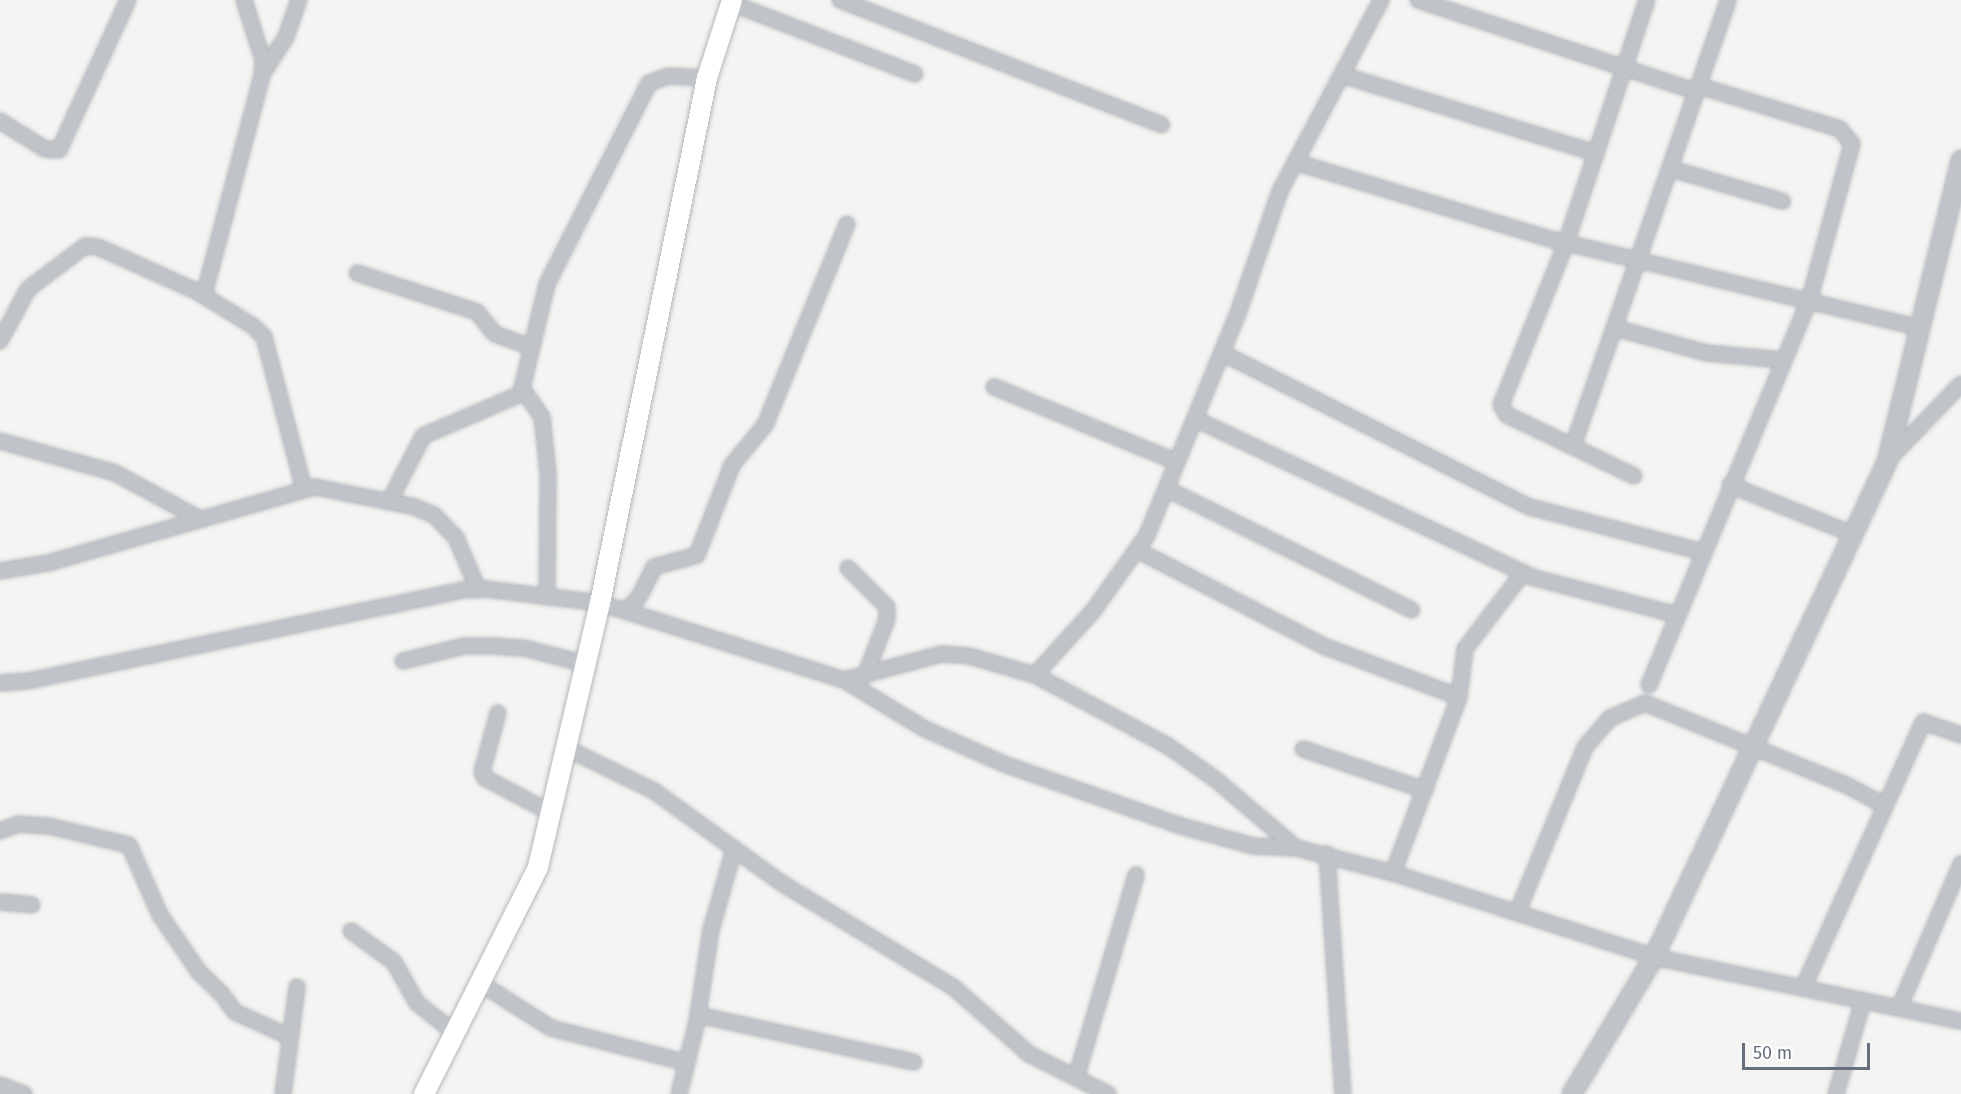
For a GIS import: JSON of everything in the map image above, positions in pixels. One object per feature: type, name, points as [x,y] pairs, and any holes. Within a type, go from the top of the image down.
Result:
[{"type":"main road","points":[[424,1094],[538,867],[600,603],[707,78],[732,2]]},
{"type":"street","points":[[0,121],[45,149],[59,150],[129,0]]},
{"type":"street","points":[[244,0],[262,60],[263,73]]},
{"type":"street","points":[[204,295],[263,73],[286,37],[298,0]]},
{"type":"street","points":[[840,0],[1162,125]]},
{"type":"street","points":[[1035,675],[1093,611],[1137,550],[1167,489],[1222,353],[1273,208],[1381,0]]},
{"type":"street","points":[[1418,0],[1624,68],[1840,129],[1848,135],[1850,156],[1809,301],[1730,485],[1649,685]]},
{"type":"street","points":[[1634,476],[1507,415],[1501,405],[1566,243],[1647,0]]},
{"type":"street","points":[[1573,446],[1728,0]]},
{"type":"street","points":[[732,2],[915,74]]},
{"type":"street","points":[[1342,75],[1596,153]]},
{"type":"street","points":[[547,597],[548,483],[542,417],[525,392],[522,382],[550,276],[641,94],[649,83],[668,76],[707,78]]},
{"type":"street","points":[[1572,1094],[1654,957],[1887,462],[1961,160]]},
{"type":"street","points":[[1295,162],[1566,243],[1920,328]]},
{"type":"street","points":[[1671,169],[1782,201]]},
{"type":"street","points":[[626,611],[639,597],[654,567],[697,555],[732,465],[765,425],[847,224]]},
{"type":"street","points":[[0,341],[28,289],[85,246],[98,247],[204,295],[253,326],[264,337],[304,489]]},
{"type":"street","points":[[357,273],[477,312],[495,334],[531,347]]},
{"type":"street","points":[[1615,328],[1707,353],[1784,360]]},
{"type":"street","points":[[1222,353],[1530,507],[1703,552]]},
{"type":"street","points":[[1887,462],[1961,384]]},
{"type":"street","points":[[994,387],[1121,436],[1177,462]]},
{"type":"street","points":[[389,502],[423,436],[525,392]]},
{"type":"street","points":[[1195,419],[1523,573],[1677,615]]},
{"type":"street","points":[[0,441],[115,473],[200,519]]},
{"type":"street","points":[[1730,485],[1852,534]]},
{"type":"street","points":[[0,571],[48,563],[304,489],[327,488],[415,507],[446,525],[477,589]]},
{"type":"street","points":[[1167,489],[1412,610]]},
{"type":"street","points":[[1137,550],[1332,650],[1459,697]]},
{"type":"street","points":[[848,568],[887,607],[887,619],[865,676]]},
{"type":"street","points":[[1393,873],[1459,697],[1465,649],[1523,573]]},
{"type":"street","points":[[0,683],[28,681],[477,589],[600,603],[844,680],[925,729],[1004,764],[1181,825],[1254,846],[1296,848],[1327,854],[1654,957],[1961,1021]]},
{"type":"street","points":[[403,661],[464,646],[493,646],[524,648],[586,664]]},
{"type":"street","points":[[844,680],[942,654],[969,656],[1035,675],[1168,746],[1215,779],[1296,848]]},
{"type":"street","points":[[1516,913],[1585,747],[1610,718],[1645,703],[1753,745],[1884,805]]},
{"type":"street","points":[[498,713],[482,772],[485,778],[551,813]]},
{"type":"street","points":[[1803,988],[1923,722],[1961,735]]},
{"type":"street","points":[[566,748],[646,786],[783,884],[953,987],[1029,1054],[1108,1094]]},
{"type":"street","points":[[1303,749],[1425,790]]},
{"type":"street","points":[[0,831],[18,824],[49,826],[129,845],[137,856],[160,915],[199,972],[221,993],[235,1012],[290,1037]]},
{"type":"street","points":[[679,1094],[698,1015],[711,930],[734,849]]},
{"type":"street","points":[[1327,854],[1343,1094]]},
{"type":"street","points":[[1899,1008],[1961,864]]},
{"type":"street","points":[[1076,1078],[1136,875]]},
{"type":"street","points":[[0,902],[32,905]]},
{"type":"street","points":[[351,931],[394,962],[417,1002],[454,1033]]},
{"type":"street","points":[[480,982],[551,1028],[687,1063]]},
{"type":"street","points":[[283,1094],[297,987]]},
{"type":"street","points":[[1836,1094],[1863,1000]]},
{"type":"street","points":[[698,1015],[914,1062]]},
{"type":"street","points":[[0,1085],[24,1094]]}]
